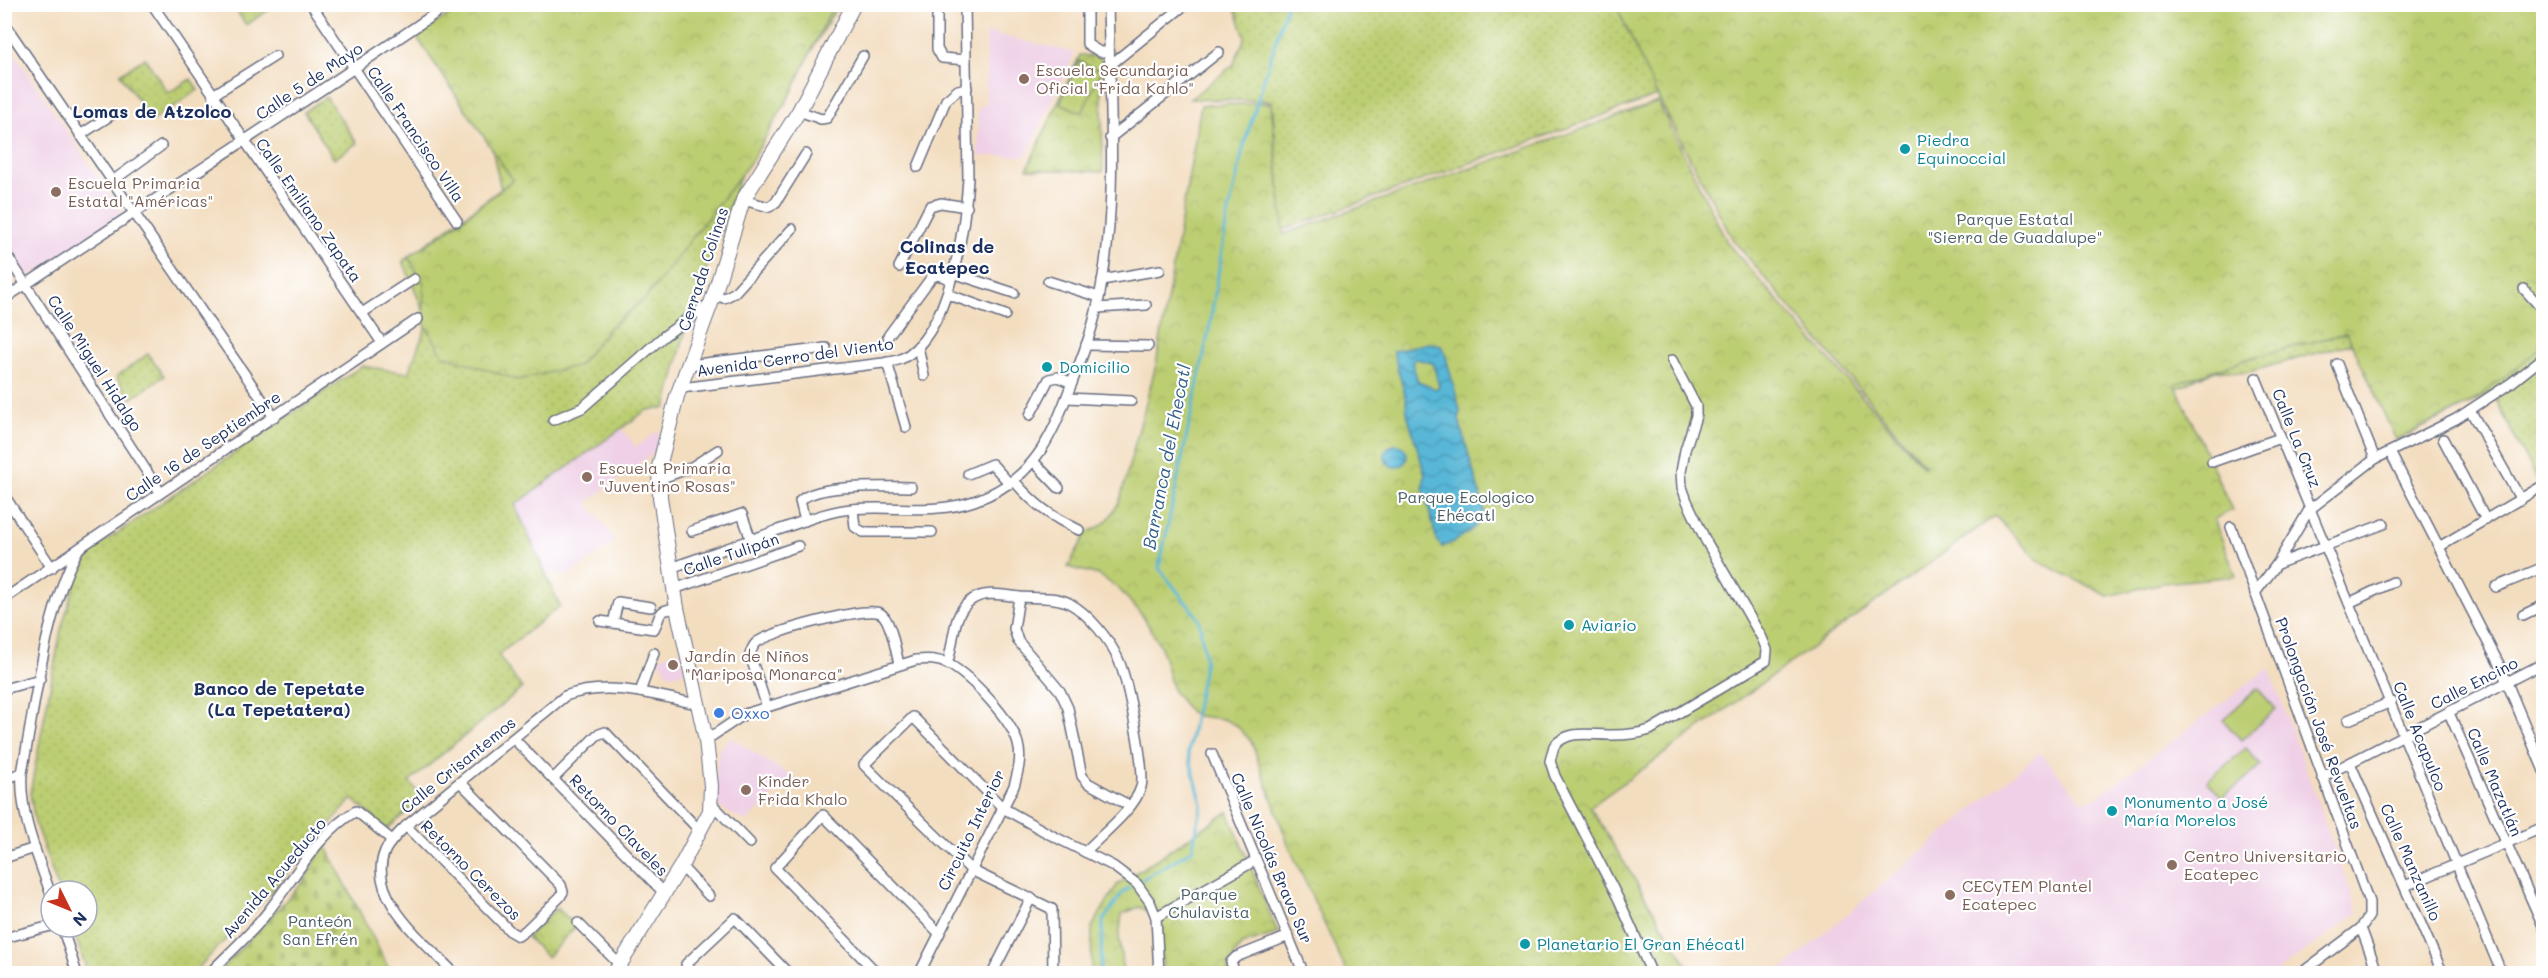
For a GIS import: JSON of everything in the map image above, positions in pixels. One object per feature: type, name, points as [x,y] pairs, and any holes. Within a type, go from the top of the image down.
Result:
[{"type":"main road","name":"Cerrada Colinas","points":[[706,740],[677,608],[659,467],[681,388],[713,298],[743,200],[799,111],[855,4]]},
{"type":"main road","points":[[617,969],[681,866],[710,812],[711,786],[706,740]]},
{"type":"street","name":"Calle Emiliano Zapata","points":[[152,4],[382,343]]},
{"type":"street","name":"Calle Francisco Villa","points":[[311,4],[457,221]]},
{"type":"street","name":"Calle 5 de Mayo","points":[[4,299],[449,4]]},
{"type":"street","points":[[936,4],[937,49],[942,58],[966,60]]},
{"type":"street","name":"Avenida Cerro del Viento","points":[[681,388],[902,359],[918,345],[934,325],[947,294],[967,207],[964,4]]},
{"type":"street","points":[[1087,4],[1087,44],[1100,52],[1109,51]]},
{"type":"street","points":[[671,568],[826,514],[854,509],[947,509],[975,501],[1012,483],[1034,462],[1043,449],[1067,398],[1086,345],[1102,280],[1108,242],[1110,199],[1108,4]]},
{"type":"street","points":[[1109,66],[1186,4]]},
{"type":"street","points":[[4,23],[132,213],[274,417]]},
{"type":"street","points":[[1110,138],[1220,52]]},
{"type":"street","points":[[213,95],[275,56]]},
{"type":"street","points":[[799,111],[821,119],[827,118],[863,56]]},
{"type":"street","points":[[918,167],[946,100],[958,90],[967,88]]},
{"type":"street","points":[[80,135],[114,114]]},
{"type":"street","points":[[111,182],[161,146]]},
{"type":"street","points":[[743,200],[769,207],[776,202],[806,154]]},
{"type":"street","points":[[899,267],[930,206],[941,203],[967,207]]},
{"type":"street","points":[[553,420],[582,408],[664,336],[713,298],[724,298],[734,293],[792,229]]},
{"type":"street","name":"Calle Miguel Hidalgo","points":[[4,250],[160,492]]},
{"type":"street","points":[[1102,280],[1160,270]]},
{"type":"street","points":[[888,336],[931,278],[937,275],[952,276],[1014,293]]},
{"type":"street","points":[[362,313],[414,279]]},
{"type":"street","points":[[1048,281],[1099,297]]},
{"type":"street","points":[[2524,289],[2544,311]]},
{"type":"street","points":[[947,294],[1005,315]]},
{"type":"street","points":[[1096,308],[1146,305]]},
{"type":"street","name":"Calle 16 de Septiembre","points":[[4,599],[418,319]]},
{"type":"street","points":[[918,345],[924,376]]},
{"type":"street","points":[[1086,345],[1148,346]]},
{"type":"street","points":[[689,365],[826,348]]},
{"type":"street","points":[[2255,593],[2277,564],[2309,510],[2375,459],[2470,410],[2511,383],[2544,357]]},
{"type":"street","points":[[1652,974],[1619,900],[1561,788],[1550,761],[1554,746],[1569,736],[1634,734],[1650,730],[1766,661],[1767,650],[1762,638],[1706,541],[1682,486],[1685,450],[1696,416],[1696,406],[1672,360]]},
{"type":"street","points":[[887,362],[906,428]]},
{"type":"street","points":[[2337,364],[2375,459]]},
{"type":"street","points":[[1030,415],[1049,379],[1058,377],[1072,383]]},
{"type":"street","name":"Calle La Cruz","points":[[2256,378],[2309,510]]},
{"type":"street","points":[[1067,398],[1131,400]]},
{"type":"street","points":[[2470,410],[2521,500]]},
{"type":"street","points":[[2212,462],[2280,438]]},
{"type":"street","points":[[2443,439],[2486,520]]},
{"type":"street","points":[[659,479],[690,468],[718,450]]},
{"type":"street","points":[[2390,452],[2507,683],[2544,771]]},
{"type":"street","points":[[1034,462],[1059,488]]},
{"type":"street","points":[[968,474],[992,464],[1033,503],[1052,517],[1079,530]]},
{"type":"street","points":[[2439,547],[2544,485]]},
{"type":"street","points":[[805,521],[800,501],[812,494],[851,487],[911,487]]},
{"type":"street","points":[[4,495],[52,567]]},
{"type":"street","points":[[854,509],[855,527],[863,532],[932,532]]},
{"type":"street","name":"Calle Acapulco","points":[[2309,510],[2405,735],[2455,864],[2502,974]]},
{"type":"street","points":[[692,531],[742,514],[751,540]]},
{"type":"street","points":[[2277,564],[2384,524]]},
{"type":"street","name":"Prolongación José Revueltas","points":[[2231,527],[2369,902],[2369,916],[2361,928]]},
{"type":"street","name":"Calle Tulipán","points":[[674,589],[798,546]]},
{"type":"street","points":[[46,879],[26,818],[21,791],[22,773],[53,615],[69,568],[80,547]]},
{"type":"street","points":[[2496,587],[2544,567]]},
{"type":"street","points":[[2349,603],[2393,582]]},
{"type":"street","points":[[706,740],[745,714],[899,664],[934,659],[947,664],[952,650],[956,622],[962,609],[970,601],[993,594],[1066,601],[1104,635],[1120,661],[1143,773],[1137,796],[1130,806],[1085,852]]},
{"type":"street","points":[[1019,597],[1014,629],[1018,641],[1060,691],[1070,718],[1082,776],[1088,783],[1130,806]]},
{"type":"street","points":[[613,623],[618,602],[651,607]]},
{"type":"street","points":[[2523,615],[2544,605]]},
{"type":"street","points":[[600,621],[654,629],[659,614],[663,610],[677,608]]},
{"type":"street","points":[[767,707],[750,656],[755,644],[770,637],[832,617],[863,611],[880,613],[887,620],[899,664]]},
{"type":"street","points":[[640,692],[654,653]]},
{"type":"street","name":"Calle Encino","points":[[2322,777],[2544,663]]},
{"type":"street","name":"Circuito Interior","points":[[919,974],[1004,808],[1014,786],[1020,764],[1019,747],[1015,735],[973,684],[947,664]]},
{"type":"street","points":[[4,689],[40,679]]},
{"type":"street","name":"Calle Crisantemos","points":[[454,974],[395,910],[387,897],[382,885],[381,866],[392,840],[406,826],[565,696],[583,689],[602,687],[697,704]]},
{"type":"street","points":[[2348,720],[2391,702]]},
{"type":"street","name":"Calle Mazatlán","points":[[2449,713],[2544,928]]},
{"type":"street","points":[[1053,974],[1052,909],[971,870],[864,765],[913,717],[1004,808],[1127,874],[1143,892],[1156,917],[1159,974]]},
{"type":"street","name":"Retorno Claveles","points":[[553,779],[597,735],[605,732],[699,830]]},
{"type":"street","name":"Retorno Claveles","points":[[514,739],[664,893]]},
{"type":"street","name":"Calle Nicolás Bravo Sur","points":[[1212,754],[1304,974]]},
{"type":"street","name":"Calle Manzanillo","points":[[2350,763],[2443,974]]},
{"type":"street","points":[[4,778],[22,773]]},
{"type":"street","name":"Retorno Cerezos","points":[[406,826],[511,932],[518,936],[525,932],[560,897],[563,892],[561,885],[461,783]]},
{"type":"street","points":[[710,802],[750,843]]},
{"type":"street","name":"Avenida Acueducto","points":[[209,974],[257,924],[312,853],[345,818],[356,811],[392,840]]},
{"type":"street","points":[[878,974],[775,868],[823,815],[939,933]]},
{"type":"street","points":[[2405,886],[2544,827]]},
{"type":"street","points":[[4,858],[35,848]]},
{"type":"street","points":[[1156,917],[1256,860]]},
{"type":"street","points":[[681,866],[709,896]]},
{"type":"street","points":[[992,974],[1031,898]]},
{"type":"street","points":[[694,974],[686,964],[735,918],[789,974]]},
{"type":"street","points":[[578,923],[617,969]]},
{"type":"street","points":[[2300,974],[2361,928],[2378,974]]},
{"type":"street","points":[[4,938],[39,929]]},
{"type":"street","points":[[1235,974],[1231,962],[1289,936]]},
{"type":"street","points":[[66,939],[77,974]]},
{"type":"shaded area","name":"Escuela Secundaria Oficial \"Frida Kahlo\"","points":[[986,32],[1075,53],[1026,156],[978,156],[978,106],[986,105]]},
{"type":"shaded area","name":"Escuela Primaria Estatal \"Américas\"","points":[[4,38],[122,213],[28,277],[5,241]]},
{"type":"shaded area","name":"Escuela Primaria \"Juventino Rosas\"","points":[[620,427],[636,447],[660,430],[655,452],[587,502],[615,541],[569,576],[546,573],[515,505]]},
{"type":"shaded area","name":"Jardín de Niños \"Mariposa Monarca\"","points":[[681,651],[684,672],[669,675],[658,658]]},
{"type":"shaded area","name":"Centro Universitario Ecatepec","points":[[2269,668],[2358,913],[2275,973],[1776,974],[2040,752],[2082,801],[2095,799]]},
{"type":"shaded area","name":"Kinder Frida Khalo","points":[[730,737],[792,777],[746,822],[712,803],[719,750]]},
{"type":"green space","points":[[233,5],[276,5],[246,25]]},
{"type":"green space","points":[[464,5],[833,5],[792,92],[752,160],[646,298],[610,327],[579,365],[518,380],[443,355],[423,321],[424,284],[408,257],[450,229],[513,180],[416,36]]},
{"type":"green space","points":[[473,5],[838,5],[744,166],[689,316],[666,408],[647,410],[515,505],[560,606],[498,655],[522,688],[409,782],[423,798],[387,829],[352,799],[261,903],[193,973],[88,974],[76,939],[99,939],[99,879],[55,879],[35,823],[30,793],[61,630],[76,578],[94,549],[362,366],[408,373],[428,322],[403,261],[501,189],[491,144]]},
{"type":"green space","name":"Parque Estatal \"Sierra de Guadalupe\"","points":[[1234,5],[2543,5],[2543,478],[2537,482],[2492,392],[2400,439],[2357,342],[2245,373],[2224,370],[2198,377],[2186,385],[2173,389],[1995,513],[1923,465],[1732,236],[1657,96],[1283,230],[1272,101],[1190,99],[1233,65],[1245,37]]},
{"type":"green space","name":"Parque Ecologico Ehécatl","points":[[1616,5],[2543,5],[2543,344],[2525,362],[2470,403],[2396,440],[2347,333],[2250,358],[2175,384],[2232,510],[2214,519],[2236,576],[2162,583],[2108,596],[2040,562],[1995,516],[1590,807],[1692,973],[1347,973],[1288,844],[1251,741],[1236,725],[1223,719],[1198,716],[1190,712],[1173,691],[1161,647],[1142,615],[1119,589],[1099,575],[1068,567],[1087,532],[1107,521],[1120,500],[1156,365],[1201,105],[1271,103],[1284,234],[1658,102],[1728,244],[1926,467],[1733,240],[1659,99]]},
{"type":"green space","points":[[1080,55],[1101,57],[1103,172],[1027,169]]},
{"type":"green space","points":[[145,58],[168,93],[191,79],[198,90],[152,121],[120,74]]},
{"type":"green space","points":[[1079,61],[1101,71],[1082,113],[1060,103]]},
{"type":"green space","points":[[326,97],[357,143],[334,159],[304,112]]},
{"type":"green space","points":[[148,354],[164,376],[131,399],[116,377]]},
{"type":"green space","points":[[2257,688],[2276,709],[2241,740],[2223,720]]},
{"type":"green space","points":[[2246,748],[2261,766],[2222,798],[2207,781]]},
{"type":"green space","name":"Parque Chulavista","points":[[1228,812],[1278,933],[1241,945],[1228,967],[1230,973],[1163,973],[1158,915],[1139,907],[1122,914],[1119,938],[1123,973],[1091,974],[1092,927],[1117,885]]},
{"type":"green space","name":"Panteón San Efrén","points":[[325,844],[391,973],[218,973],[304,881]]},
{"type":"green space","points":[[557,908],[576,926],[547,957],[527,937]]},
{"type":"water","points":[[1429,343],[1441,346],[1445,353],[1460,410],[1459,420],[1484,509],[1483,515],[1474,527],[1442,547],[1437,541],[1423,487],[1425,474],[1407,413],[1406,399],[1393,351]],"holes":[[[1416,359],[1433,363],[1439,387],[1436,389],[1418,382],[1412,362]]]},
{"type":"water","points":[[1396,445],[1404,448],[1407,456],[1404,464],[1396,467],[1388,464],[1385,456],[1388,448]]},
{"type":"waterway","name":"Barranca del Ehecatl","points":[[1143,879],[1192,850],[1202,804],[1188,753],[1205,659],[1199,619],[1159,568],[1210,325],[1226,225],[1244,145],[1287,4]]},
{"type":"waterway","name":"Barranca del Ehecatl","points":[[1100,974],[1103,921],[1123,892],[1130,888]]},
{"type":"place","name":"Escuela Secundaria Oficial \"Frida Kahlo\"","points":[[1024,79]]},
{"type":"place","name":"Piedra Equinoccial","points":[[1905,149]]},
{"type":"place","name":"Escuela Primaria Estatal \"Américas\"","points":[[56,192]]},
{"type":"place","name":"Domicilio","points":[[1047,367]]},
{"type":"place","name":"Escuela Primaria \"Juventino Rosas\"","points":[[587,477]]},
{"type":"place","name":"Aviario","points":[[1569,625]]},
{"type":"place","name":"Jardín de Niños \"Mariposa Monarca\"","points":[[673,665]]},
{"type":"place","name":"Oxxo","points":[[719,713]]},
{"type":"place","name":"Kinder Frida Khalo","points":[[746,790]]},
{"type":"place","name":"Monumento a José María Morelos","points":[[2112,811]]},
{"type":"place","name":"Centro Universitario Ecatepec","points":[[2172,865]]},
{"type":"place","name":"CECyTEM Plantel Ecatepec","points":[[1950,895]]},
{"type":"place","name":"Planetario El Gran Ehécatl","points":[[1525,944]]},
{"type":"district","name":"Lomas de Atzolco","points":[[152,112]]},
{"type":"district","name":"Colinas de Ecatepec","points":[[947,257]]},
{"type":"district","name":"Banco de Tepetate (La Tepetatera)","points":[[279,699]]}]
